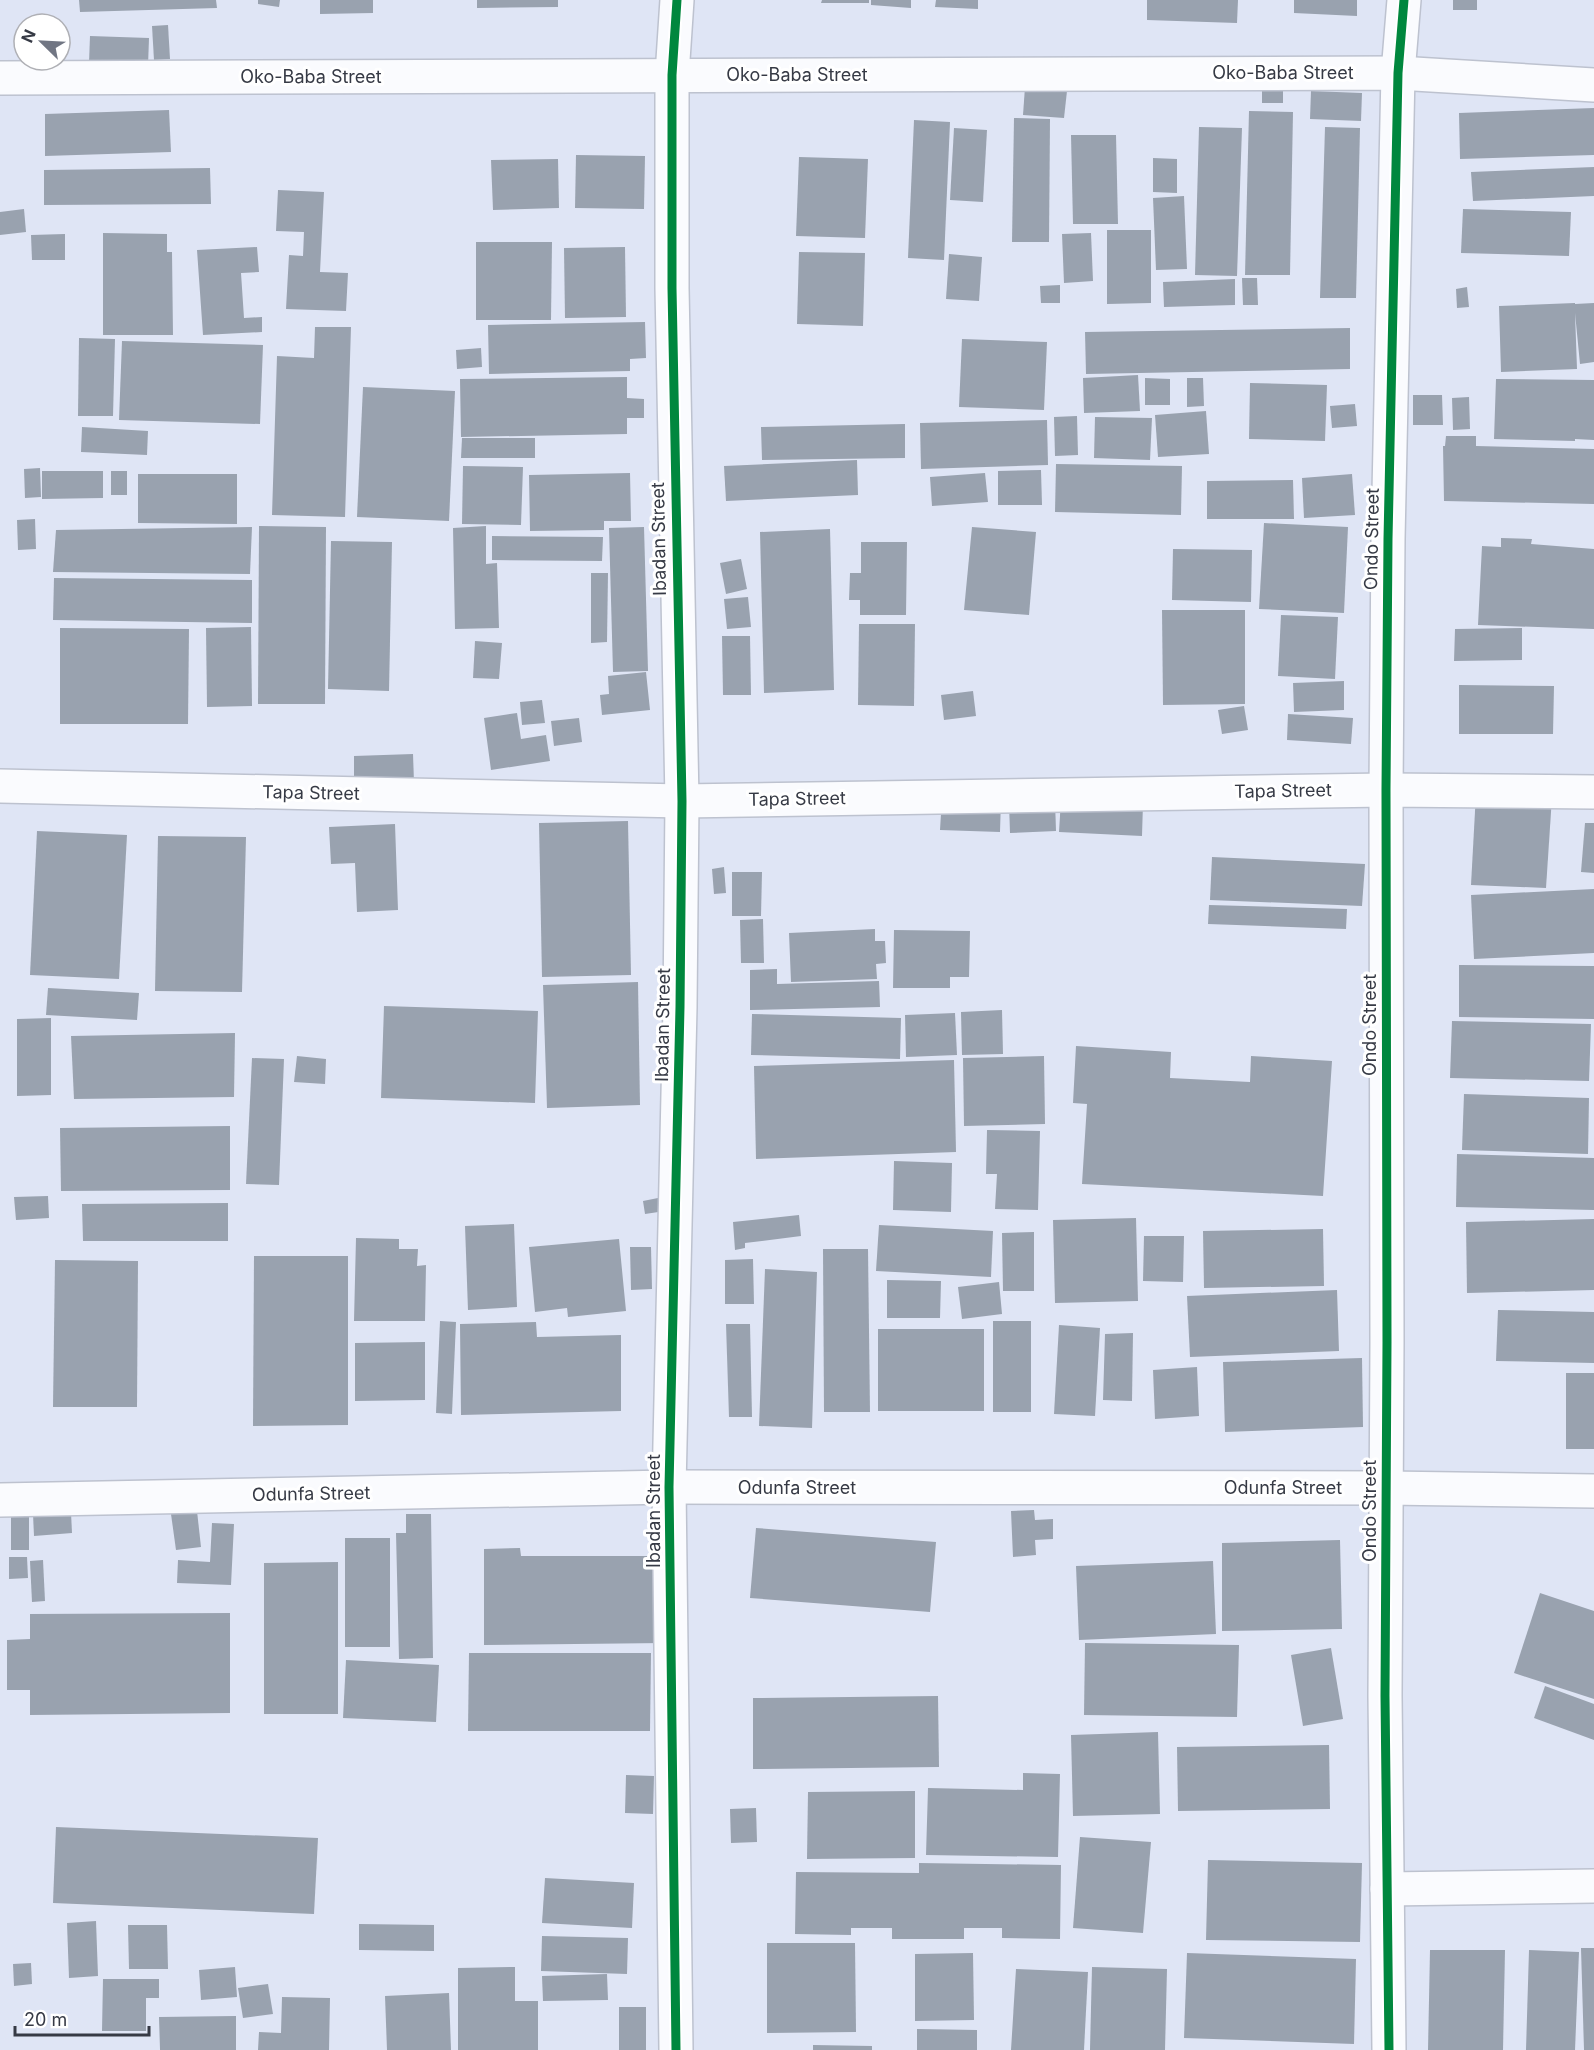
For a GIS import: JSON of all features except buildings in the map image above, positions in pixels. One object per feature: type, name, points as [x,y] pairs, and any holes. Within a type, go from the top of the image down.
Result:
[{"type":"street","name":"Ibadan Street","points":[[676,2050],[669,1487],[680,1007],[681,801],[672,288],[672,75],[677,0]]},
{"type":"street","name":"Ondo Street","points":[[1389,2050],[1385,1696],[1386,790],[1388,539],[1398,73],[1404,0]]},
{"type":"street","name":"Oko-Baba Street","points":[[0,78],[1398,73],[1594,85]]},
{"type":"street","name":"Tapa Street","points":[[0,786],[681,801],[1386,790],[1594,792]]},
{"type":"street","name":"Odunfa Street","points":[[0,1500],[669,1487],[1386,1488],[1594,1491]]},
{"type":"street","points":[[1387,1889],[1594,1886]]},
{"type":"cycle path","points":[[676,2050],[669,1487],[680,1007],[682,801],[672,288],[672,75],[677,0]]},
{"type":"cycle path","points":[[1389,2050],[1385,1696],[1386,790],[1388,539],[1398,73],[1404,0]]}]
